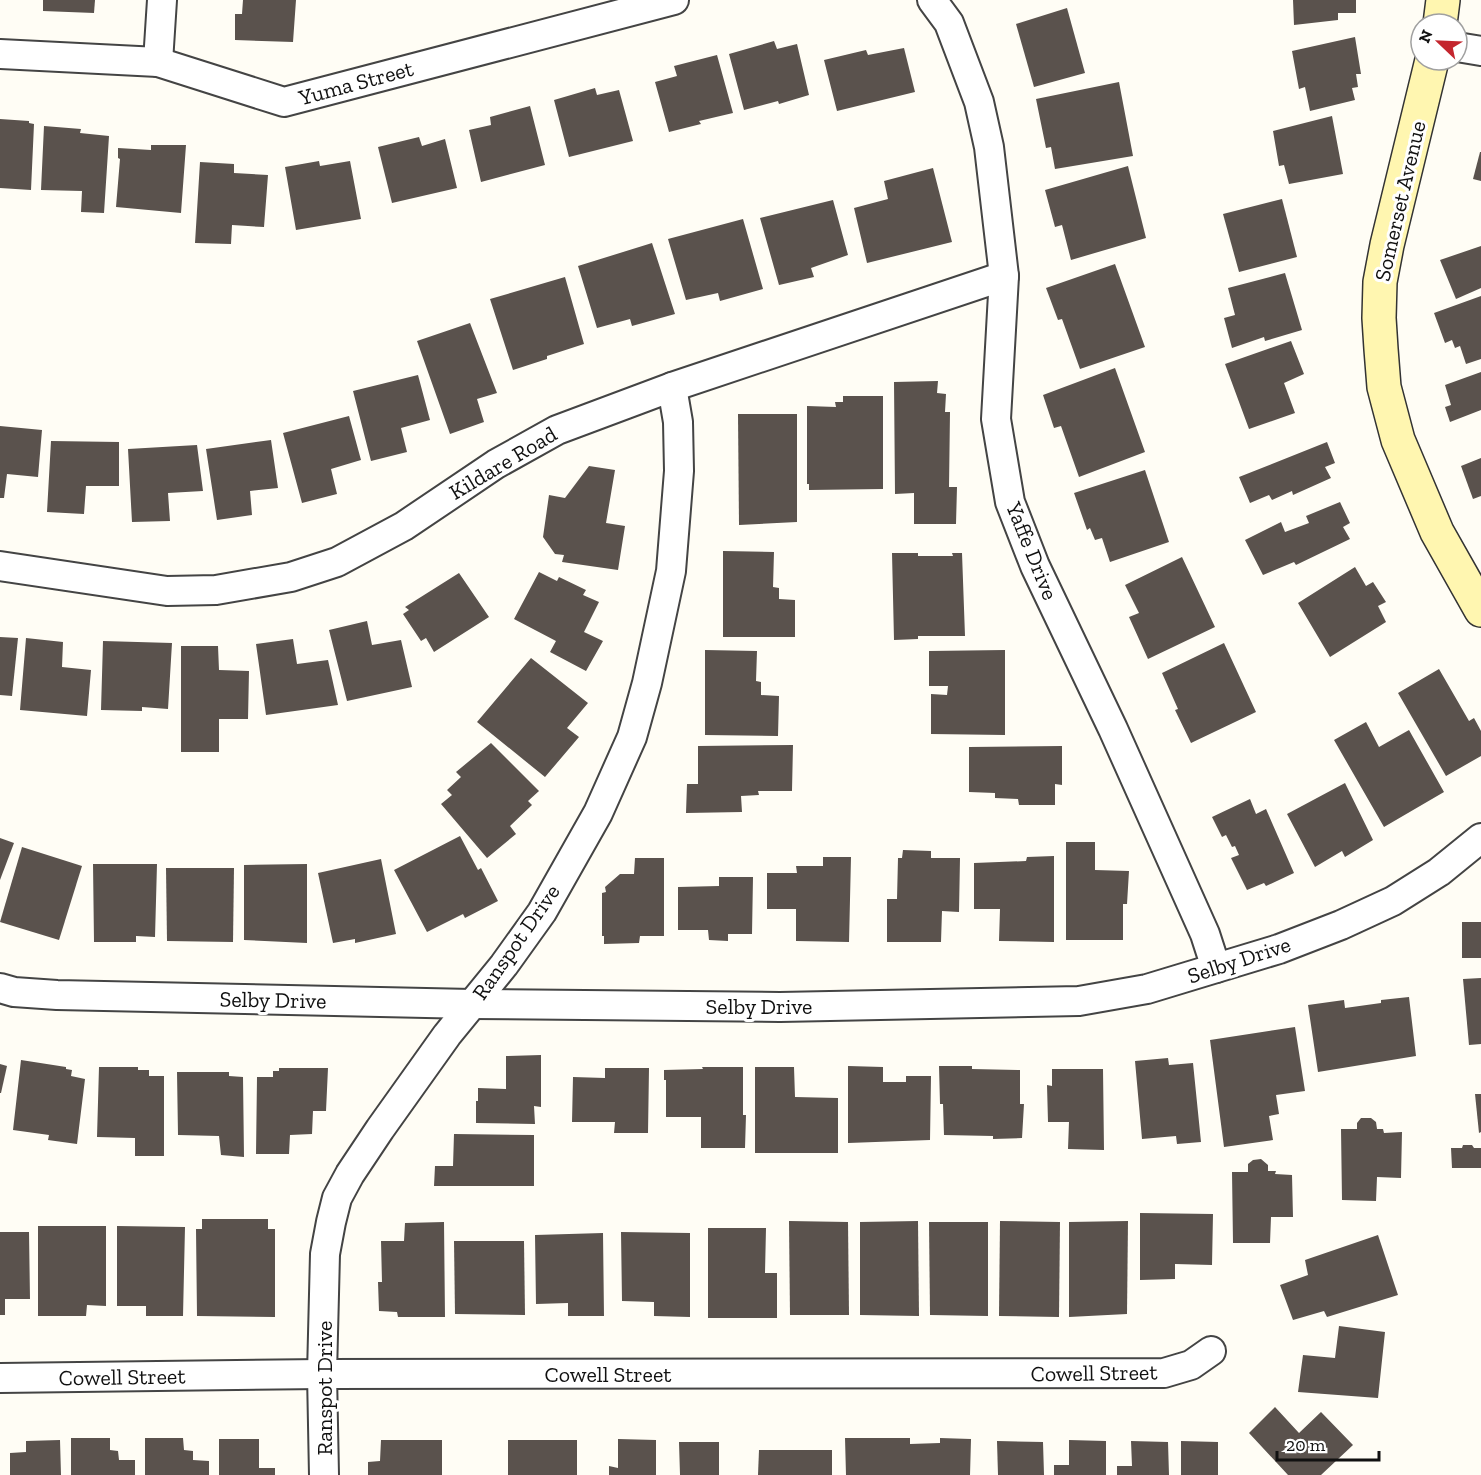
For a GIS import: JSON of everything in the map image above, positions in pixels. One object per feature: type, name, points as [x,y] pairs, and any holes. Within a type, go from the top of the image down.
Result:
[{"type":"street","points":[[158,62],[162,0]]},
{"type":"street","name":"Yuma Street","points":[[0,54],[158,62],[284,102],[674,0]]},
{"type":"street","name":"Yaffe Drive","points":[[932,0],[949,23],[979,102],[989,147],[1004,276],[996,419],[1010,502],[1035,566],[1113,729],[1204,934],[1216,968]]},
{"type":"street","name":"Somerset Avenue","points":[[1429,72],[1380,282],[1379,318],[1384,387],[1398,440],[1437,532],[1481,610]]},
{"type":"street","name":"Kildare Road","points":[[0,566],[167,591],[216,590],[291,577],[337,562],[404,526],[496,464],[557,430],[672,387],[1004,276]]},
{"type":"street","name":"Ranspot Drive","points":[[324,1475],[322,1374],[325,1254],[337,1198],[380,1129],[447,1035],[504,965],[542,912],[598,813],[632,737],[671,571],[679,471],[678,422],[672,387]]},
{"type":"street","name":"Selby Drive","points":[[0,988],[14,992],[57,995],[472,1004],[780,1007],[1079,1002],[1147,989],[1279,949],[1341,925],[1393,901],[1438,872],[1481,838]]},
{"type":"street","name":"Cowell Street","points":[[0,1378],[322,1374],[1164,1373],[1191,1365],[1211,1351]]},
{"type":"building","points":[[43,0],[95,0],[94,13],[43,11]]},
{"type":"building","points":[[243,0],[296,0],[293,42],[235,40],[235,14],[242,14]]},
{"type":"building","points":[[1293,0],[1356,0],[1356,13],[1338,13],[1338,20],[1294,25]]},
{"type":"building","points":[[1067,8],[1085,73],[1034,87],[1016,24]]},
{"type":"building","points":[[1355,37],[1361,74],[1356,74],[1358,87],[1352,88],[1355,100],[1310,111],[1305,87],[1299,89],[1292,51]]},
{"type":"building","points":[[774,41],[777,49],[797,44],[809,95],[779,104],[778,101],[744,110],[729,54]]},
{"type":"building","points":[[904,48],[915,92],[837,111],[824,60],[866,50],[868,55]]},
{"type":"building","points":[[717,55],[733,113],[699,121],[701,124],[669,132],[655,82],[677,76],[674,66]]},
{"type":"building","points":[[1119,82],[1133,156],[1055,169],[1051,147],[1046,148],[1036,99]]},
{"type":"building","points":[[595,88],[597,95],[619,90],[633,141],[569,157],[554,100]]},
{"type":"building","points":[[530,106],[545,165],[481,182],[469,130],[491,125],[490,117]]},
{"type":"building","points":[[1332,116],[1343,174],[1289,184],[1284,165],[1279,166],[1273,131]]},
{"type":"building","points":[[0,119],[29,121],[34,124],[31,190],[0,188]]},
{"type":"building","points":[[44,126],[81,129],[80,133],[109,136],[104,213],[81,212],[82,191],[41,190]]},
{"type":"building","points":[[419,137],[422,146],[445,139],[457,188],[392,203],[378,147]]},
{"type":"building","points":[[151,145],[186,145],[181,213],[116,207],[120,159],[118,148],[151,150]]},
{"type":"building","points":[[1481,152],[1481,181],[1473,179]]},
{"type":"building","points":[[319,161],[320,166],[350,161],[361,219],[296,230],[285,167]]},
{"type":"building","points":[[200,162],[234,164],[234,173],[268,175],[264,227],[232,225],[231,244],[195,243]]},
{"type":"building","points":[[1128,166],[1146,238],[1071,260],[1062,225],[1055,227],[1045,190]]},
{"type":"building","points":[[933,168],[952,242],[867,263],[854,208],[888,199],[884,181]]},
{"type":"building","points":[[1282,199],[1297,257],[1239,272],[1223,214]]},
{"type":"building","points":[[833,200],[848,255],[811,268],[814,277],[779,285],[760,218]]},
{"type":"building","points":[[743,219],[763,289],[720,301],[718,293],[686,300],[668,239]]},
{"type":"building","points":[[652,243],[675,314],[632,326],[630,319],[597,328],[578,266]]},
{"type":"building","points":[[1481,246],[1481,288],[1456,299],[1440,260]]},
{"type":"building","points":[[1115,264],[1145,347],[1080,369],[1062,319],[1058,320],[1046,288]]},
{"type":"building","points":[[1285,273],[1302,330],[1265,341],[1264,337],[1232,348],[1224,318],[1235,315],[1228,288]]},
{"type":"building","points":[[565,277],[584,344],[513,370],[490,299]]},
{"type":"building","points":[[1481,296],[1481,359],[1466,364],[1460,346],[1455,348],[1452,340],[1445,343],[1434,313]]},
{"type":"building","points":[[470,323],[497,393],[477,399],[484,422],[450,434],[417,341]]},
{"type":"building","points":[[1291,341],[1304,374],[1284,383],[1295,413],[1249,429],[1225,364]]},
{"type":"building","points":[[1115,368],[1145,452],[1079,477],[1061,426],[1054,428],[1043,395]]},
{"type":"building","points":[[1481,372],[1481,410],[1450,422],[1445,407],[1451,405],[1445,385]]},
{"type":"building","points":[[418,375],[430,420],[401,428],[407,452],[371,461],[353,391]]},
{"type":"building","points":[[938,381],[937,393],[946,394],[945,412],[950,412],[949,487],[957,487],[956,524],[914,524],[914,493],[895,494],[894,382]]},
{"type":"building","points":[[843,396],[883,396],[883,489],[809,490],[809,484],[807,484],[807,406],[836,407],[835,402],[843,402]]},
{"type":"building","points":[[738,414],[797,414],[797,522],[739,525]]},
{"type":"building","points":[[349,416],[361,460],[331,469],[337,494],[302,503],[283,433]]},
{"type":"building","points":[[0,426],[42,430],[38,477],[7,474],[4,498],[0,498]]},
{"type":"building","points":[[271,440],[278,488],[250,491],[252,515],[217,520],[206,449]]},
{"type":"building","points":[[51,441],[119,442],[119,486],[86,486],[84,514],[47,512]]},
{"type":"building","points":[[1327,442],[1335,463],[1325,467],[1331,478],[1293,495],[1292,491],[1272,500],[1269,495],[1250,503],[1239,477]]},
{"type":"building","points":[[197,445],[203,491],[168,493],[170,521],[132,522],[128,449]]},
{"type":"building","points":[[1481,458],[1481,496],[1473,499],[1461,466]]},
{"type":"building","points":[[589,466],[615,470],[606,523],[625,526],[618,570],[562,562],[564,555],[555,554],[543,537],[549,495],[565,498]]},
{"type":"building","points":[[1145,470],[1169,542],[1110,562],[1102,538],[1095,540],[1090,528],[1087,530],[1074,493]]},
{"type":"building","points":[[1340,502],[1350,523],[1343,527],[1350,539],[1296,565],[1294,562],[1263,575],[1245,540],[1281,522],[1285,532],[1309,523],[1306,516]]},
{"type":"building","points":[[723,551],[774,552],[773,587],[779,588],[779,599],[795,600],[795,637],[723,637]]},
{"type":"building","points":[[892,553],[953,556],[952,553],[962,553],[965,636],[918,636],[918,639],[894,640]]},
{"type":"building","points":[[1182,557],[1215,627],[1148,659],[1129,617],[1139,613],[1125,585]]},
{"type":"building","points":[[1355,567],[1366,586],[1373,582],[1386,602],[1378,606],[1386,622],[1330,657],[1298,603]]},
{"type":"building","points":[[539,572],[557,581],[559,577],[586,590],[583,595],[599,602],[584,632],[603,641],[586,671],[550,652],[556,641],[514,619]]},
{"type":"building","points":[[459,573],[489,617],[434,652],[426,638],[421,641],[403,614],[409,610],[405,607]]},
{"type":"building","points":[[367,621],[372,645],[401,640],[412,687],[347,701],[329,630]]},
{"type":"building","points":[[0,637],[18,638],[12,696],[0,695]]},
{"type":"building","points":[[26,638],[63,642],[62,667],[91,670],[87,716],[20,710]]},
{"type":"building","points":[[293,639],[297,664],[328,660],[338,705],[266,715],[256,644]]},
{"type":"building","points":[[103,641],[172,643],[168,709],[142,707],[142,711],[101,710]]},
{"type":"building","points":[[1224,643],[1256,712],[1191,743],[1175,710],[1178,709],[1162,673]]},
{"type":"building","points":[[181,646],[218,646],[219,670],[249,671],[248,719],[219,719],[219,752],[181,752]]},
{"type":"building","points":[[705,650],[757,651],[756,681],[761,682],[761,695],[779,696],[778,736],[705,735]]},
{"type":"building","points":[[1005,650],[1005,735],[931,734],[931,694],[947,695],[948,686],[929,686],[929,651]]},
{"type":"building","points":[[531,658],[588,703],[567,728],[579,737],[545,777],[477,722]]},
{"type":"building","points":[[1439,669],[1469,721],[1474,718],[1481,731],[1481,756],[1446,776],[1398,693]]},
{"type":"building","points":[[1366,722],[1379,747],[1409,730],[1444,792],[1384,827],[1334,740]]},
{"type":"building","points":[[491,743],[539,791],[528,801],[532,805],[510,826],[516,834],[487,858],[441,804],[452,795],[447,790],[461,777],[456,772]]},
{"type":"building","points":[[793,745],[792,791],[758,791],[759,795],[741,796],[742,812],[686,813],[687,784],[698,784],[698,746]]},
{"type":"building","points":[[1062,746],[1062,785],[1055,784],[1055,805],[1019,805],[1018,799],[995,798],[995,793],[969,792],[969,747]]},
{"type":"building","points":[[1345,783],[1373,840],[1345,857],[1342,851],[1315,867],[1287,814]]},
{"type":"building","points":[[1250,799],[1256,814],[1266,809],[1294,873],[1266,886],[1264,883],[1247,890],[1231,858],[1239,855],[1235,846],[1232,847],[1226,835],[1222,837],[1212,817]]},
{"type":"building","points":[[460,836],[478,870],[481,868],[498,901],[465,918],[463,914],[427,932],[394,870]]},
{"type":"building","points":[[0,838],[14,843],[0,880]]},
{"type":"building","points":[[1066,842],[1095,842],[1095,870],[1129,871],[1127,904],[1123,904],[1123,940],[1066,940]]},
{"type":"building","points":[[22,847],[82,866],[59,940],[0,922]]},
{"type":"building","points":[[903,850],[931,851],[931,858],[960,858],[959,912],[942,911],[941,942],[887,942],[887,899],[897,899],[898,858],[902,858]]},
{"type":"building","points":[[1054,856],[1054,942],[999,941],[1000,909],[974,909],[974,863],[1026,861],[1027,857]]},
{"type":"building","points":[[823,857],[851,857],[849,942],[796,941],[796,909],[767,909],[767,873],[797,873],[796,866],[823,866]]},
{"type":"building","points":[[635,858],[664,858],[664,936],[640,936],[639,943],[604,944],[602,893],[606,892],[605,887],[620,874],[634,874]]},
{"type":"building","points":[[381,859],[396,934],[355,943],[355,939],[333,943],[318,873]]},
{"type":"building","points":[[93,864],[157,864],[155,937],[136,936],[136,942],[94,942]]},
{"type":"building","points":[[307,864],[307,943],[244,940],[244,865]]},
{"type":"building","points":[[166,868],[234,868],[233,942],[167,941]]},
{"type":"building","points":[[719,877],[753,877],[752,934],[728,934],[728,941],[709,940],[708,930],[678,930],[678,887],[719,886]]},
{"type":"building","points":[[1462,922],[1481,922],[1481,958],[1462,958]]},
{"type":"building","points":[[1481,978],[1481,1044],[1469,1045],[1463,979]]},
{"type":"building","points":[[1409,997],[1416,1056],[1318,1072],[1308,1005],[1344,1000],[1345,1008]]},
{"type":"building","points":[[1295,1027],[1305,1091],[1276,1095],[1279,1114],[1269,1116],[1273,1140],[1224,1147],[1210,1040]]},
{"type":"building","points":[[541,1055],[541,1107],[534,1106],[535,1124],[476,1123],[478,1088],[506,1089],[506,1056]]},
{"type":"building","points":[[1168,1058],[1169,1065],[1193,1063],[1201,1142],[1177,1144],[1176,1136],[1142,1139],[1135,1061]]},
{"type":"building","points":[[21,1060],[66,1067],[72,1070],[71,1076],[85,1079],[77,1144],[48,1140],[49,1135],[13,1130]]},
{"type":"building","points":[[0,1064],[7,1066],[1,1093],[0,1093]]},
{"type":"building","points":[[848,1066],[883,1067],[883,1082],[906,1082],[906,1076],[931,1076],[930,1140],[848,1143]]},
{"type":"building","points":[[939,1066],[1020,1070],[1020,1104],[1024,1104],[1022,1138],[993,1139],[993,1136],[944,1135]]},
{"type":"building","points":[[99,1067],[138,1067],[138,1070],[149,1070],[149,1076],[164,1076],[164,1156],[135,1156],[135,1138],[97,1137]]},
{"type":"building","points":[[702,1067],[743,1067],[743,1115],[746,1115],[745,1148],[701,1148],[701,1117],[666,1117],[664,1070],[703,1069]]},
{"type":"building","points":[[755,1067],[794,1067],[795,1097],[838,1098],[838,1153],[755,1153]]},
{"type":"building","points":[[279,1068],[328,1068],[326,1111],[313,1111],[312,1134],[290,1135],[289,1154],[256,1154],[257,1077],[273,1077],[273,1071],[279,1071]]},
{"type":"building","points":[[605,1068],[649,1068],[648,1133],[614,1133],[615,1122],[572,1122],[573,1077],[605,1078]]},
{"type":"building","points":[[1052,1069],[1103,1069],[1104,1150],[1068,1149],[1069,1122],[1048,1122],[1047,1085],[1052,1086]]},
{"type":"building","points":[[177,1072],[229,1072],[229,1076],[243,1077],[244,1157],[221,1155],[219,1136],[178,1135]]},
{"type":"building","points":[[1475,1094],[1481,1094],[1481,1132],[1479,1133]]},
{"type":"building","points":[[1361,1118],[1371,1118],[1376,1122],[1377,1129],[1383,1129],[1384,1133],[1402,1132],[1401,1178],[1377,1177],[1376,1201],[1342,1200],[1341,1129],[1357,1129],[1357,1123]]},
{"type":"building","points":[[454,1134],[534,1135],[534,1186],[434,1186],[435,1166],[453,1166]]},
{"type":"building","points":[[1463,1145],[1481,1148],[1481,1168],[1452,1168],[1451,1148],[1462,1148]]},
{"type":"building","points":[[1261,1159],[1268,1165],[1268,1171],[1276,1171],[1275,1174],[1292,1175],[1293,1217],[1271,1217],[1270,1243],[1233,1243],[1232,1172],[1248,1172],[1248,1164],[1253,1160]]},
{"type":"building","points":[[1140,1213],[1213,1214],[1212,1265],[1175,1264],[1175,1279],[1140,1280]]},
{"type":"building","points":[[202,1219],[268,1219],[268,1229],[275,1229],[275,1317],[197,1316],[196,1229],[202,1229]]},
{"type":"building","points":[[789,1221],[848,1222],[849,1315],[790,1315]]},
{"type":"building","points":[[918,1221],[919,1316],[860,1315],[860,1222]]},
{"type":"building","points":[[1000,1221],[1060,1222],[1059,1317],[999,1316]]},
{"type":"building","points":[[1128,1221],[1127,1314],[1069,1317],[1069,1222]]},
{"type":"building","points":[[444,1222],[445,1317],[398,1317],[397,1312],[379,1311],[378,1282],[382,1282],[381,1241],[404,1241],[405,1223]]},
{"type":"building","points":[[929,1222],[988,1222],[988,1316],[930,1315]]},
{"type":"building","points":[[38,1226],[106,1226],[106,1306],[87,1305],[86,1316],[38,1316]]},
{"type":"building","points":[[117,1226],[185,1227],[183,1316],[146,1316],[146,1306],[117,1306]]},
{"type":"building","points":[[708,1228],[766,1228],[765,1273],[777,1273],[777,1318],[708,1318]]},
{"type":"building","points":[[0,1232],[29,1232],[30,1299],[5,1299],[5,1315],[0,1315]]},
{"type":"building","points":[[621,1232],[690,1233],[690,1317],[654,1316],[654,1302],[622,1301]]},
{"type":"building","points":[[603,1233],[604,1316],[568,1316],[568,1303],[536,1304],[535,1235]]},
{"type":"building","points":[[1378,1235],[1398,1295],[1327,1317],[1324,1311],[1293,1320],[1280,1285],[1308,1275],[1305,1260]]},
{"type":"building","points":[[454,1241],[524,1241],[525,1315],[455,1314]]},
{"type":"building","points":[[1339,1326],[1385,1332],[1378,1398],[1298,1392],[1303,1355],[1335,1358]]},
{"type":"building","points":[[1275,1407],[1299,1433],[1321,1412],[1353,1445],[1321,1475],[1288,1475],[1249,1433]]},
{"type":"building","points":[[71,1438],[110,1438],[110,1450],[118,1451],[119,1460],[135,1460],[135,1475],[71,1475]]},
{"type":"building","points":[[145,1438],[183,1438],[184,1450],[193,1451],[193,1460],[209,1461],[209,1475],[145,1475]]},
{"type":"building","points":[[845,1438],[910,1438],[910,1444],[940,1443],[940,1438],[971,1439],[970,1475],[846,1475]]},
{"type":"building","points":[[219,1439],[259,1439],[259,1468],[275,1468],[275,1475],[219,1475]]},
{"type":"building","points":[[618,1439],[656,1440],[656,1475],[609,1475],[609,1466],[618,1468]]},
{"type":"building","points":[[60,1440],[61,1475],[10,1475],[10,1453],[26,1452],[26,1441]]},
{"type":"building","points":[[381,1440],[442,1440],[442,1475],[368,1475],[368,1462],[380,1461]]},
{"type":"building","points":[[508,1440],[577,1440],[577,1475],[508,1475]]},
{"type":"building","points":[[1069,1440],[1106,1441],[1106,1475],[1054,1475],[1054,1465],[1069,1465]]},
{"type":"building","points":[[997,1441],[1043,1442],[1044,1475],[998,1475]]},
{"type":"building","points":[[1131,1441],[1168,1442],[1169,1475],[1117,1475],[1117,1466],[1132,1466]]},
{"type":"building","points":[[1181,1441],[1218,1442],[1218,1475],[1181,1475]]},
{"type":"building","points":[[679,1442],[719,1442],[719,1475],[680,1475]]},
{"type":"building","points":[[759,1450],[832,1450],[832,1475],[758,1475]]}]
